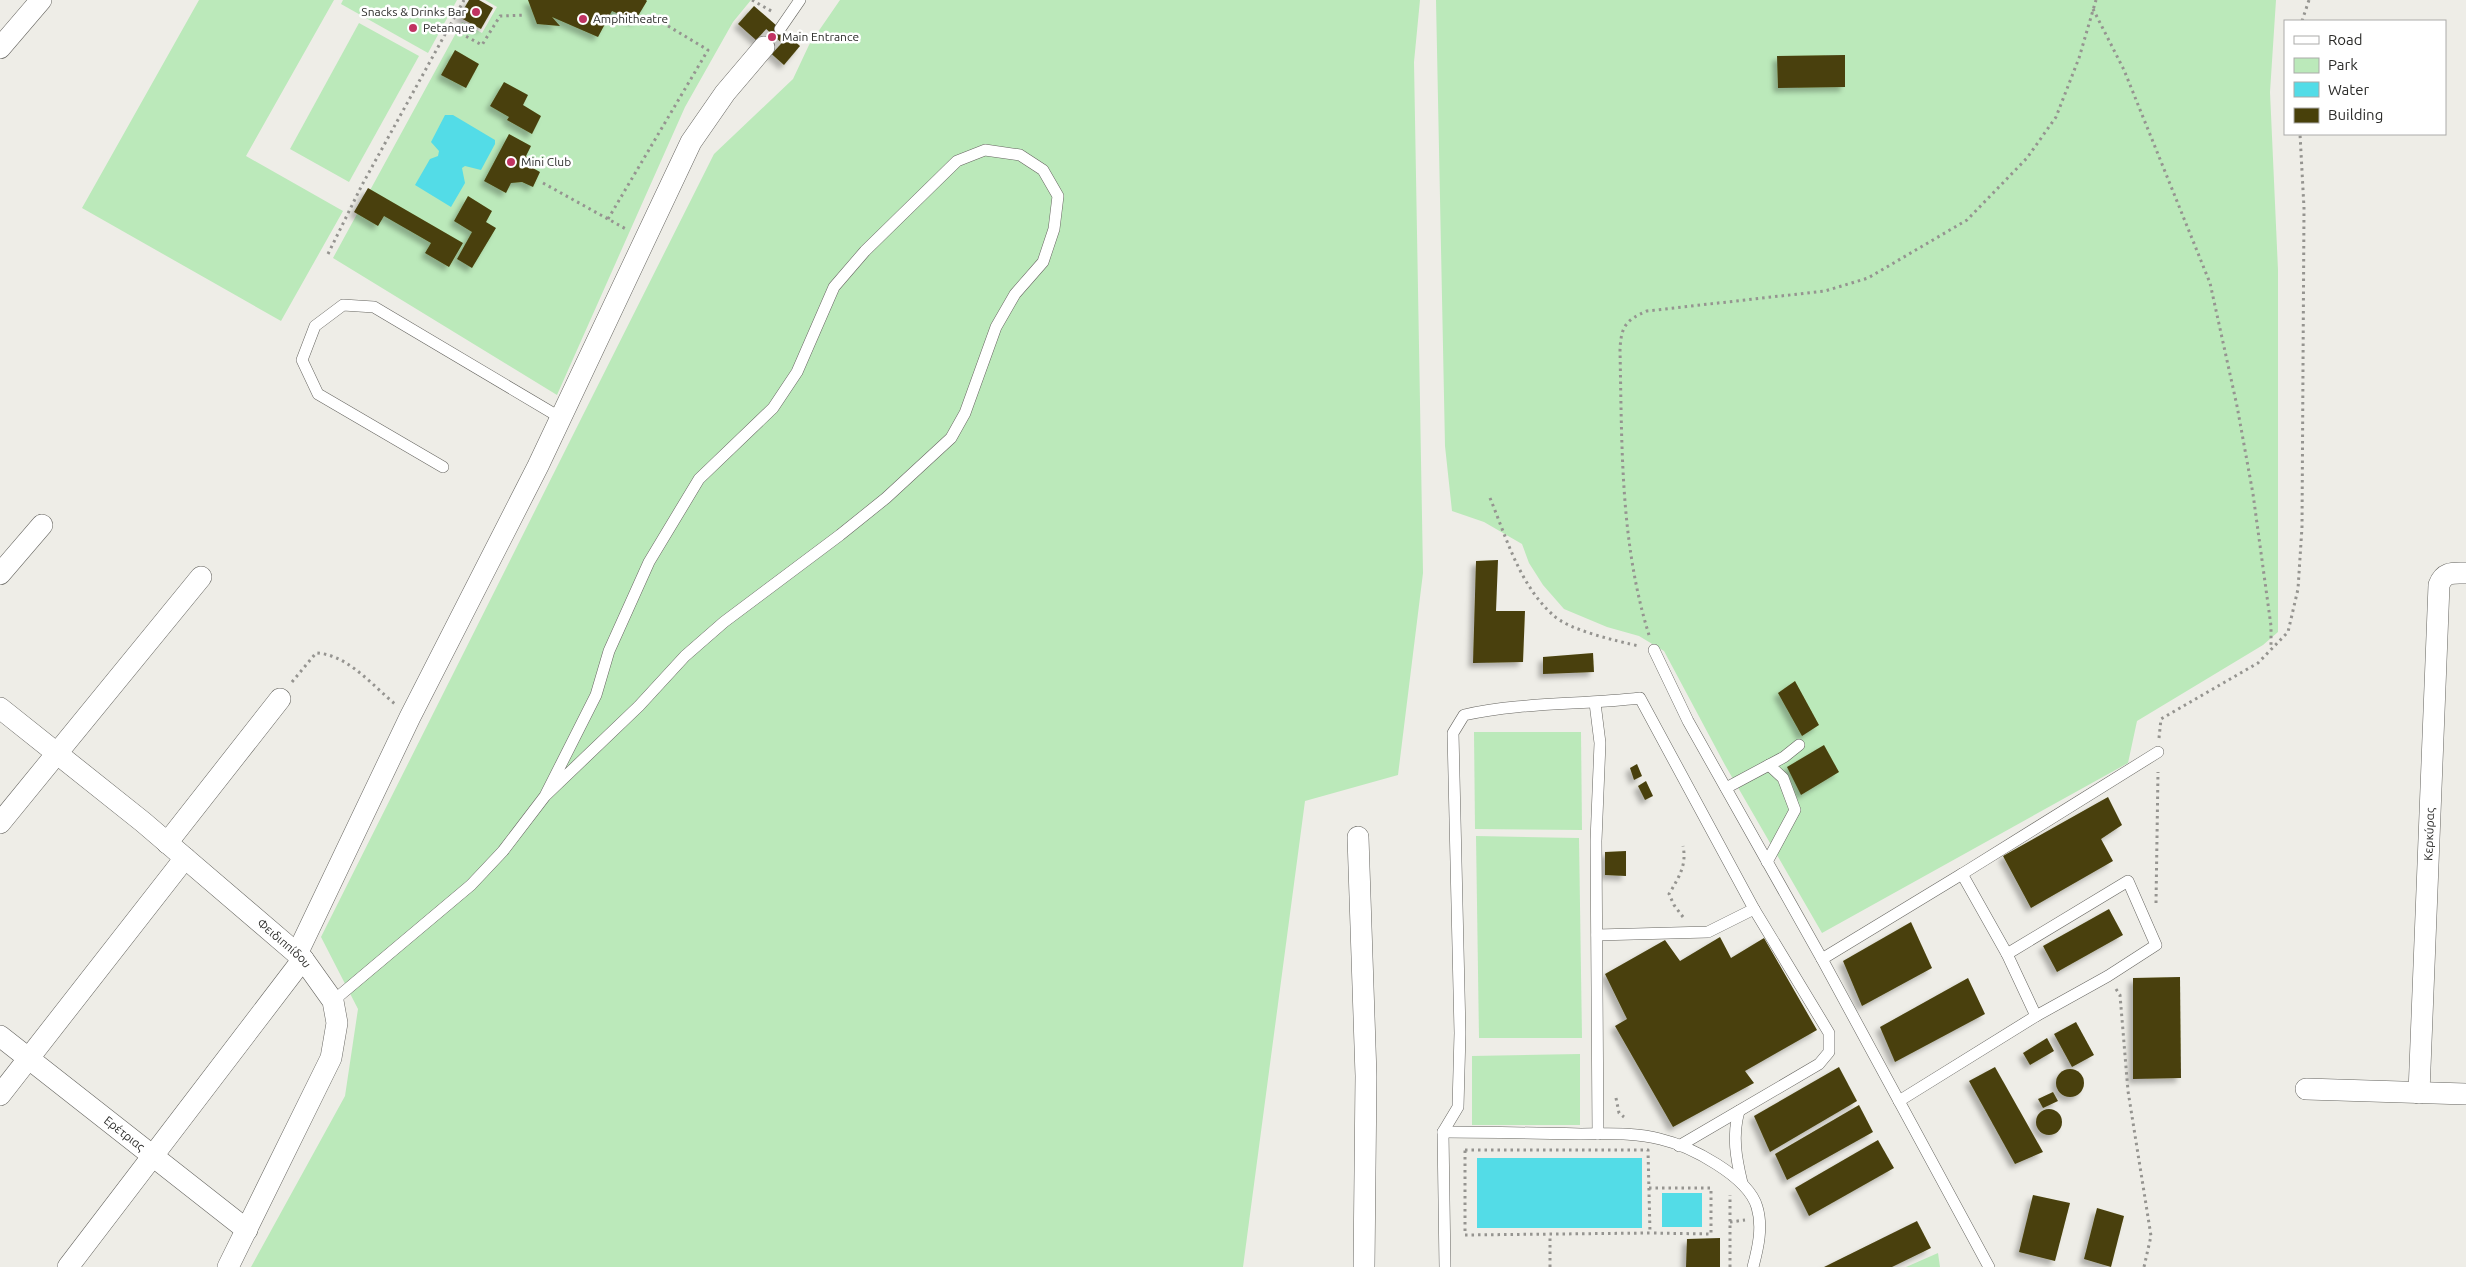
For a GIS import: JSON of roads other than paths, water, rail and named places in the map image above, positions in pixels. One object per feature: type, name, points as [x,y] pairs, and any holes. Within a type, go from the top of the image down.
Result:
[{"type":"street","points":[[0,48],[41,0]]},
{"type":"street","points":[[68,1267],[153,1157],[300,956],[410,717],[561,418],[644,239],[692,142],[725,93],[764,47]]},
{"type":"street","points":[[0,574],[42,525]]},
{"type":"street","name":"Κερκύρας","points":[[2419,1094],[2439,585],[2443,577],[2449,573],[2466,573]]},
{"type":"street","points":[[0,823],[201,577]]},
{"type":"street","points":[[167,843],[280,699]]},
{"type":"street","name":"Φειδιππίδου","points":[[0,708],[167,843],[300,956],[333,1001],[337,1023],[330,1058],[228,1267]]},
{"type":"street","points":[[1358,837],[1366,1076],[1364,1267]]},
{"type":"street","points":[[0,1095],[185,858]]},
{"type":"street","name":"Ερέτριας","points":[[0,1036],[247,1230]]},
{"type":"street","points":[[2306,1089],[2466,1094]]},
{"type":"lane","points":[[783,24],[800,0]]},
{"type":"lane","points":[[333,1001],[471,885],[503,851],[545,796],[639,706],[685,656],[724,622],[840,535],[925,464],[951,438],[965,413],[996,327],[1015,294],[1043,262],[1054,228],[1058,196],[1043,170],[1020,155],[985,150],[957,161],[865,251],[834,287],[797,372],[773,408],[700,479],[649,562],[609,651],[596,696],[545,796]]},
{"type":"lane","points":[[443,467],[318,394],[302,360],[314,326],[343,306],[374,307],[561,418]]},
{"type":"lane","points":[[1654,650],[1688,721],[1822,959],[1989,1267]]},
{"type":"lane","points":[[1445,1267],[1444,1132],[1458,1107],[1460,1033],[1453,733],[1464,715],[1491,709],[1595,703],[1640,698],[1754,909],[1830,1033],[1829,1052],[1819,1064],[1679,1146]]},
{"type":"lane","points":[[1595,703],[1600,743],[1596,841],[1598,1134]]},
{"type":"lane","points":[[1726,788],[1769,765],[1799,745]]},
{"type":"lane","points":[[1822,959],[2158,752]]},
{"type":"lane","points":[[1767,862],[1796,810],[1783,778],[1769,765]]},
{"type":"lane","points":[[1962,874],[2007,954],[2036,1016]]},
{"type":"lane","points":[[1899,1101],[2036,1016],[2108,976],[2156,946],[2128,881],[2007,954]]},
{"type":"lane","points":[[1597,935],[1708,932],[1754,909]]},
{"type":"lane","points":[[1739,1111],[1734,1128],[1736,1157],[1742,1183],[1757,1206],[1760,1228],[1758,1251],[1753,1267]]},
{"type":"lane","points":[[1444,1132],[1598,1134],[1661,1139],[1705,1157],[1742,1183]]},
{"type":"water","points":[[445,115],[453,115],[495,140],[495,144],[481,170],[465,166],[462,168],[465,183],[451,207],[415,185],[430,159],[438,156],[439,151],[431,142]]},
{"type":"water","points":[[1477,1158],[1642,1158],[1642,1228],[1477,1228]]},
{"type":"water","points":[[1662,1193],[1702,1193],[1702,1227],[1662,1227]]},
{"type":"tunnel","points":[[764,47],[774,36]]},
{"type":"place","name":"Snacks & Drinks Bar","points":[[476,12]]},
{"type":"place","name":"Amphitheatre","points":[[583,19]]},
{"type":"place","name":"Petanque","points":[[413,28]]},
{"type":"place","name":"Main Entrance","points":[[772,37]]},
{"type":"place","name":"Mini Club","points":[[511,162]]}]
